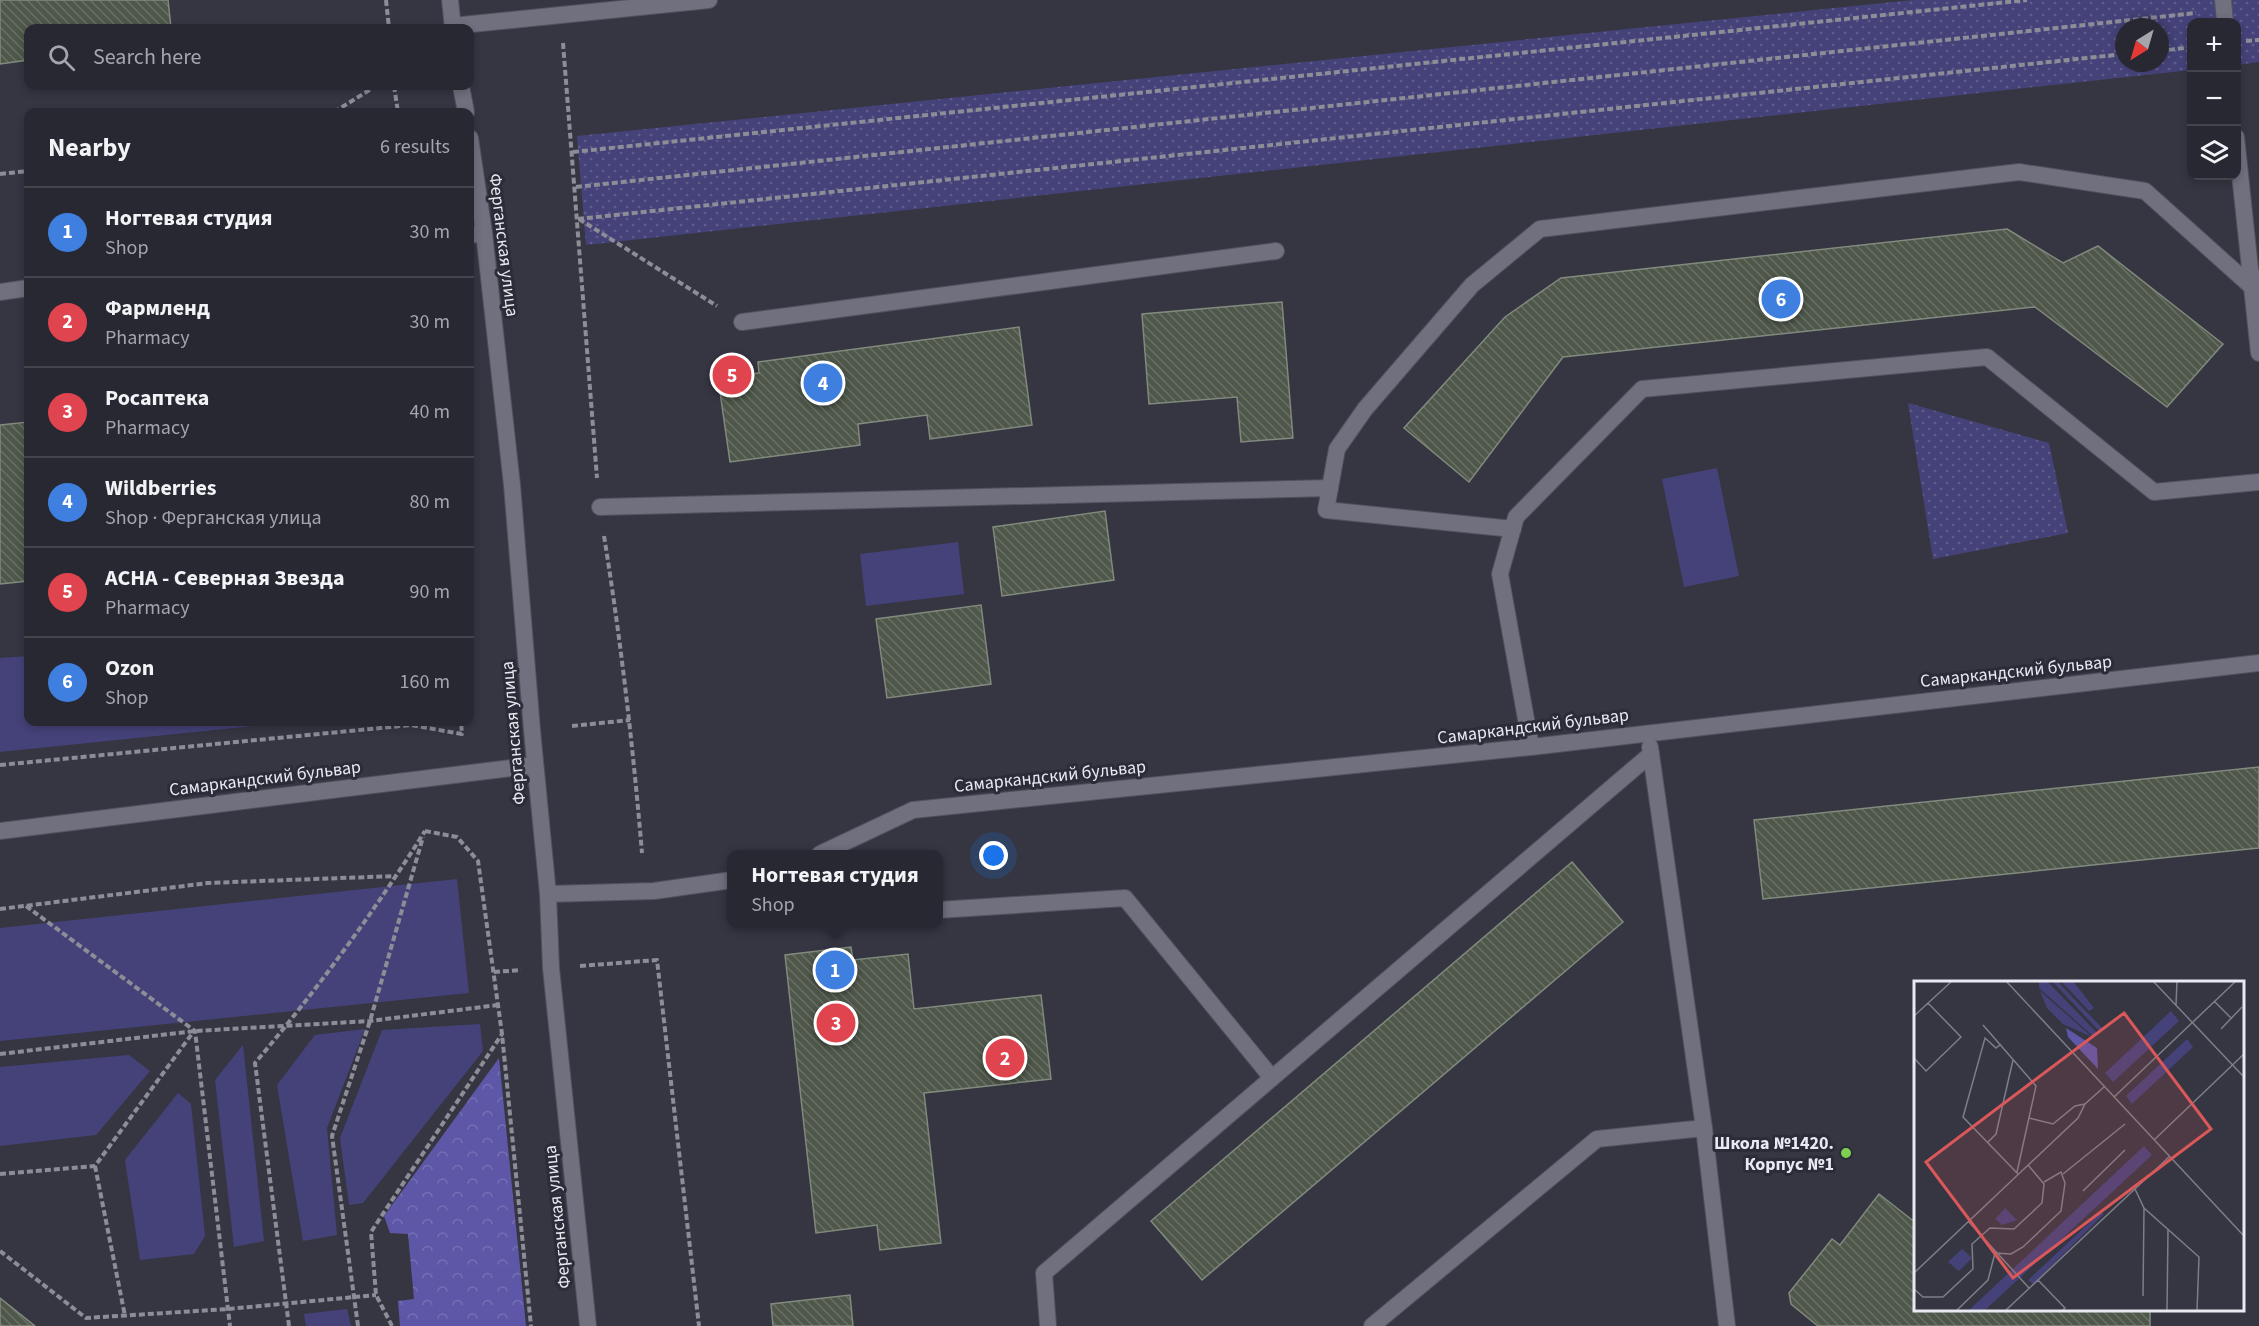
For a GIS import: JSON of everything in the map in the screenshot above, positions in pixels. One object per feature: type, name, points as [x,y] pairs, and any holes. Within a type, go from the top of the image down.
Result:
[{"type":"street","points":[[450,0],[453,24]]},
{"type":"street","points":[[474,25],[709,0]]},
{"type":"street","points":[[463,90],[465,108]]},
{"type":"street","points":[[1513,529],[1326,510],[1337,449],[1365,409],[1472,285],[1539,229],[2019,172],[2145,191],[2255,282]]},
{"type":"street","points":[[2241,175],[2255,282],[2259,354]]},
{"type":"street","name":"Ферганская улица","points":[[474,193],[477,234],[512,485],[548,894],[551,968],[588,1326]]},
{"type":"street","points":[[742,322],[1276,251]]},
{"type":"street","points":[[0,292],[24,289]]},
{"type":"street","points":[[1531,747],[1500,574],[1516,517],[1642,389],[1987,357],[2154,492],[2259,482]]},
{"type":"street","points":[[600,507],[1330,488]]},
{"type":"street","name":"Самаркандский бульвар","points":[[829,850],[913,810],[1531,747],[2259,663]]},
{"type":"street","points":[[1648,732],[1704,1128],[1727,1326]]},
{"type":"street","points":[[1048,1326],[1044,1273],[1651,754]]},
{"type":"street","name":"Самаркандский бульвар","points":[[0,831],[536,765]]},
{"type":"street","points":[[548,894],[654,891],[727,881]]},
{"type":"street","points":[[943,910],[1125,898],[1272,1078]]},
{"type":"street","points":[[1372,1326],[1596,1139],[1704,1128]]},
{"type":"path","points":[[386,0],[389,24]]},
{"type":"path","points":[[573,152],[2027,0]]},
{"type":"path","points":[[561,16],[576,187],[2224,11]]},
{"type":"path","points":[[2169,50],[2187,48]]},
{"type":"path","points":[[742,322],[578,219],[2115,55]]},
{"type":"path","points":[[340,108],[370,90]]},
{"type":"path","points":[[395,90],[397,108]]},
{"type":"path","points":[[0,174],[24,171]]},
{"type":"path","points":[[572,726],[630,720]]},
{"type":"path","points":[[0,765],[391,726]]},
{"type":"path","points":[[421,726],[462,734],[461,726]]},
{"type":"path","points":[[290,1326],[255,1063],[287,1026],[396,876],[424,831]]},
{"type":"path","points":[[424,831],[457,837],[478,861],[502,1034],[531,1326]]},
{"type":"path","points":[[358,1326],[332,1136],[370,1021],[424,831]]},
{"type":"path","points":[[0,909],[208,883],[396,876]]},
{"type":"path","points":[[26,906],[195,1031],[230,1326]]},
{"type":"path","points":[[657,960],[699,1326]]},
{"type":"path","points":[[0,1054],[195,1031],[370,1021],[498,1005]]},
{"type":"path","points":[[125,1316],[95,1166],[195,1031]]},
{"type":"path","points":[[392,1326],[376,1295],[371,1232],[502,1034]]},
{"type":"path","points":[[0,1174],[95,1166]]},
{"type":"path","points":[[0,1251],[86,1318],[228,1309],[376,1295]]},
{"type":"shaded area","points":[[1913,0],[2259,0],[2259,62],[2241,64],[2241,18],[2187,18],[2187,70],[586,245],[577,136]]},
{"type":"shaded area","points":[[1908,403],[2049,443],[2068,533],[1933,559]]},
{"type":"shaded area","points":[[1717,468],[1739,576],[1684,587],[1662,479]]},
{"type":"shaded area","points":[[958,542],[964,594],[866,606],[860,554]]},
{"type":"shaded area","points":[[24,656],[24,726],[254,726],[0,752],[0,658]]},
{"type":"shaded area","points":[[457,879],[469,993],[0,1041],[0,928]]},
{"type":"shaded area","points":[[480,1024],[483,1051],[363,1203],[349,1205],[340,1138],[382,1030]]},
{"type":"shaded area","points":[[365,1029],[327,1128],[337,1235],[303,1241],[277,1085],[315,1035]]},
{"type":"shaded area","points":[[243,1045],[264,1241],[234,1247],[215,1080]]},
{"type":"shaded area","points":[[129,1055],[150,1071],[96,1135],[0,1146],[0,1067]]},
{"type":"shaded area","points":[[178,1093],[191,1104],[205,1236],[194,1254],[140,1260],[125,1160]]},
{"type":"shaded area","points":[[347,1309],[351,1326],[306,1326],[304,1314]]},
{"type":"green space","points":[[499,1058],[526,1326],[400,1326],[398,1301],[414,1299],[408,1234],[390,1233],[384,1216]]},
{"type":"building","points":[[0,0],[168,0],[171,24],[24,24],[24,61],[0,64]]},
{"type":"building","points":[[2007,229],[2063,263],[2098,246],[2223,344],[2167,407],[2035,307],[1563,357],[1469,482],[1404,428],[1505,317],[1561,278]]},
{"type":"building","points":[[1282,302],[1293,438],[1241,442],[1237,397],[1149,404],[1142,314]]},
{"type":"building","points":[[1019,327],[1032,425],[930,439],[927,415],[858,424],[860,445],[730,462],[718,378],[759,373],[758,362]]},
{"type":"building","points":[[24,422],[24,581],[0,584],[0,425]]},
{"type":"building","points":[[1105,511],[1114,580],[1002,596],[993,527]]},
{"type":"building","points":[[981,605],[991,684],[887,698],[876,619]]},
{"type":"building","points":[[2259,767],[2259,848],[1763,899],[1754,820]]},
{"type":"building","points":[[1572,862],[1623,922],[1202,1280],[1151,1221]]},
{"type":"building","points":[[851,947],[853,960],[908,954],[914,1009],[1041,995],[1051,1079],[924,1093],[941,1243],[880,1250],[877,1225],[816,1233],[785,955]]},
{"type":"building","points":[[1879,1194],[1914,1221],[1914,1311],[2150,1311],[2150,1326],[1818,1326],[1791,1304],[1789,1293],[1832,1239],[1840,1245]]},
{"type":"building","points":[[850,1295],[853,1326],[773,1326],[771,1304]]},
{"type":"building","points":[[0,1298],[35,1326],[0,1326]]},
{"type":"place","name":"Ozon","points":[[1781,299]]},
{"type":"place","name":"АСНА - Северная Звезда","points":[[732,375]]},
{"type":"place","name":"Wildberries","points":[[823,383]]},
{"type":"place","name":"Ногтевая студия","points":[[835,970]]},
{"type":"place","name":"Росаптека","points":[[836,1023]]},
{"type":"place","name":"Фармленд","points":[[1005,1058]]},
{"type":"place","name":"Школа №1420. Корпус №1","points":[[1846,1153]]}]
